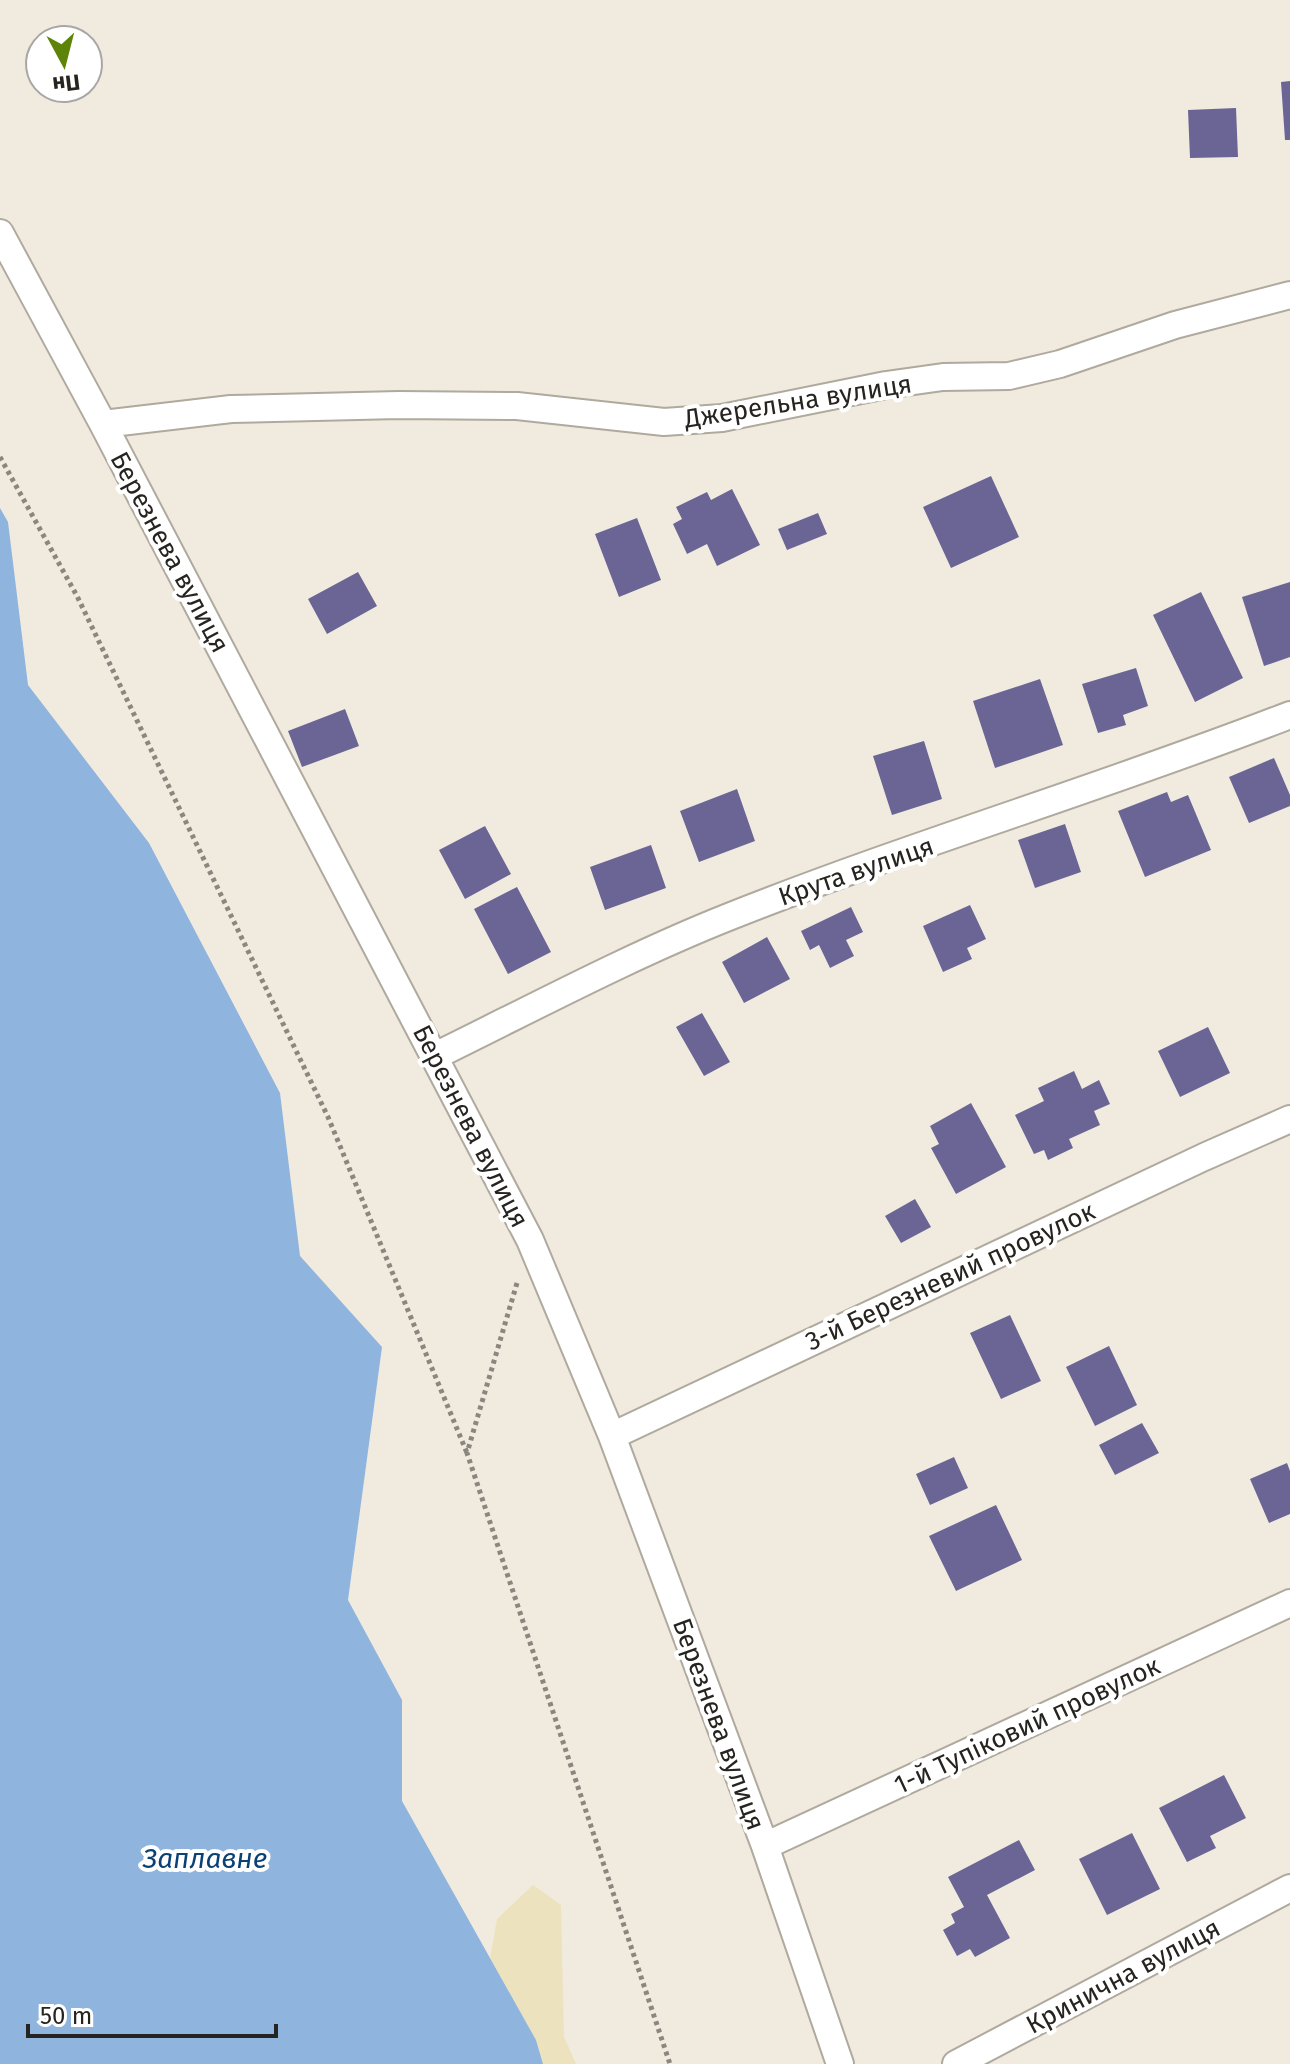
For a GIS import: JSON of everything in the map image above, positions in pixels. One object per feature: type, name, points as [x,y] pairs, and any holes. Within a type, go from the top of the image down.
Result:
[{"type":"street","name":"Березнева вулиця","points":[[0,233],[530,1240],[612,1436],[765,1846],[840,2064]]},
{"type":"street","name":"Джерельна вулиця","points":[[103,424],[231,409],[399,405],[517,406],[664,422],[722,418],[886,385],[943,377],[1009,376],[1060,364],[1175,325],[1290,295]]},
{"type":"street","name":"Крута вулиця","points":[[435,1056],[611,969],[728,917],[1189,754],[1290,715]]},
{"type":"street","name":"3-й Березневий провулок","points":[[612,1436],[1290,1119]]},
{"type":"street","name":"1-й Тупіковий провулок","points":[[765,1846],[1290,1603]]},
{"type":"street","name":"Кринична вулиця","points":[[956,2064],[1290,1888]]},
{"type":"path","points":[[0,457],[77,596],[328,1117],[467,1453],[670,2064]]},
{"type":"path","points":[[467,1453],[530,1240]]},
{"type":"sand","points":[[533,1885],[561,1905],[564,2037],[576,2064],[543,2064],[536,2040],[490,1958],[497,1919]]},
{"type":"water","name":"Заплавне","points":[[0,508],[8,522],[28,685],[149,843],[280,1093],[300,1256],[382,1347],[348,1600],[402,1700],[402,1801],[536,2040],[543,2064],[0,2064]]},
{"type":"building","points":[[1290,81],[1290,140],[1285,140],[1281,82]]},
{"type":"building","points":[[1236,108],[1238,157],[1190,158],[1188,110]]},
{"type":"building","points":[[991,476],[1019,537],[951,568],[923,507]]},
{"type":"building","points":[[732,489],[760,545],[717,566],[707,544],[687,554],[673,524],[682,519],[676,507],[707,492],[711,500]]},
{"type":"building","points":[[818,513],[827,534],[787,550],[778,529]]},
{"type":"building","points":[[637,518],[661,580],[619,597],[595,534]]},
{"type":"building","points":[[358,572],[377,606],[327,634],[308,599]]},
{"type":"building","points":[[1290,582],[1290,657],[1264,666],[1242,597]]},
{"type":"building","points":[[1201,592],[1243,678],[1195,702],[1153,615]]},
{"type":"building","points":[[1136,668],[1148,706],[1123,715],[1126,725],[1098,733],[1082,684]]},
{"type":"building","points":[[1040,679],[1063,745],[995,768],[973,701]]},
{"type":"building","points":[[345,709],[359,746],[302,767],[288,731]]},
{"type":"building","points":[[924,741],[942,799],[892,815],[873,756]]},
{"type":"building","points":[[1274,758],[1290,795],[1290,806],[1249,823],[1229,777]]},
{"type":"building","points":[[737,789],[755,841],[699,862],[680,811]]},
{"type":"building","points":[[1167,792],[1171,802],[1188,795],[1211,850],[1145,877],[1118,811]]},
{"type":"building","points":[[1065,824],[1081,872],[1035,888],[1018,840]]},
{"type":"building","points":[[485,826],[511,874],[465,899],[439,850]]},
{"type":"building","points":[[651,845],[666,888],[605,910],[590,867]]},
{"type":"building","points":[[517,887],[551,952],[508,974],[474,909]]},
{"type":"building","points":[[970,905],[986,939],[967,948],[972,959],[943,972],[923,926]]},
{"type":"building","points":[[851,907],[863,932],[846,940],[854,956],[830,968],[819,945],[810,950],[801,931]]},
{"type":"building","points":[[767,937],[790,979],[744,1003],[722,962]]},
{"type":"building","points":[[702,1013],[730,1062],[704,1076],[676,1027]]},
{"type":"building","points":[[1208,1027],[1230,1073],[1180,1097],[1158,1051]]},
{"type":"building","points":[[1074,1071],[1082,1089],[1099,1080],[1110,1104],[1094,1111],[1100,1125],[1069,1139],[1073,1148],[1048,1160],[1044,1150],[1034,1154],[1015,1115],[1044,1101],[1038,1088]]},
{"type":"building","points":[[971,1103],[1006,1167],[956,1194],[931,1148],[939,1144],[930,1126]]},
{"type":"building","points":[[915,1199],[931,1227],[901,1243],[885,1216]]},
{"type":"building","points":[[1010,1315],[1041,1381],[1001,1399],[970,1333]]},
{"type":"building","points":[[1109,1346],[1137,1405],[1095,1426],[1066,1367]]},
{"type":"building","points":[[1142,1423],[1159,1453],[1115,1475],[1099,1445]]},
{"type":"building","points":[[954,1457],[968,1488],[930,1505],[916,1474]]},
{"type":"building","points":[[1287,1463],[1290,1471],[1290,1514],[1269,1523],[1250,1479]]},
{"type":"building","points":[[996,1505],[1022,1560],[956,1591],[929,1536]]},
{"type":"building","points":[[1224,1775],[1246,1818],[1210,1836],[1216,1848],[1187,1862],[1159,1808]]},
{"type":"building","points":[[1132,1833],[1160,1889],[1107,1915],[1079,1859]]},
{"type":"building","points":[[1019,1840],[1035,1870],[987,1895],[1010,1938],[975,1957],[970,1949],[957,1956],[943,1930],[955,1923],[951,1914],[964,1907],[948,1877]]}]
